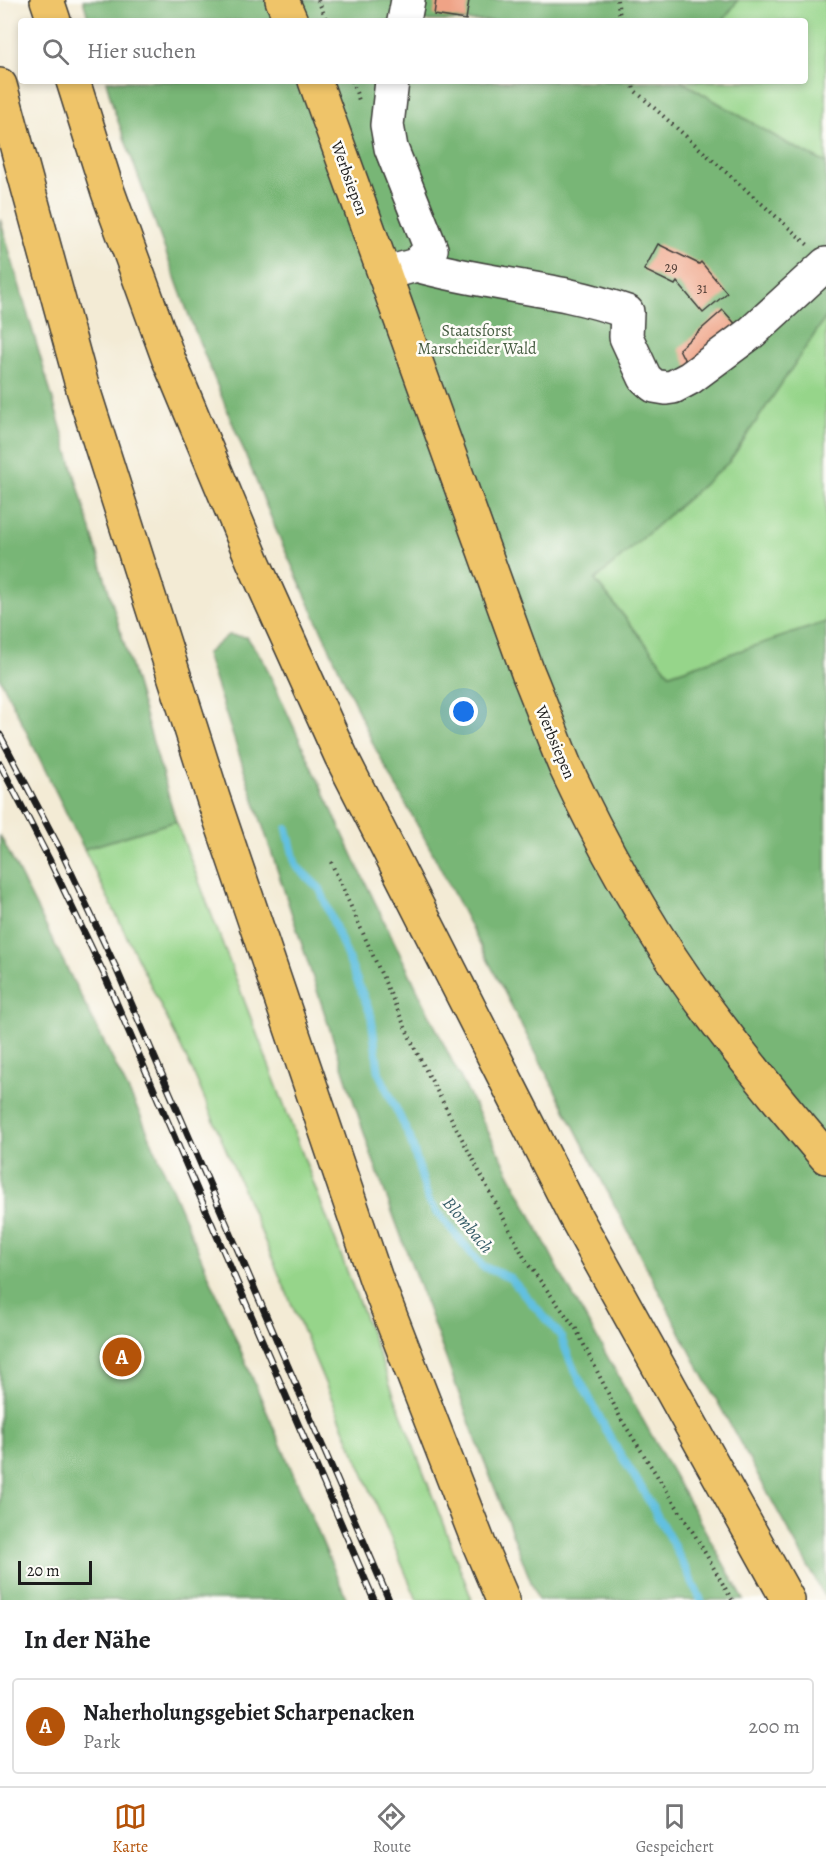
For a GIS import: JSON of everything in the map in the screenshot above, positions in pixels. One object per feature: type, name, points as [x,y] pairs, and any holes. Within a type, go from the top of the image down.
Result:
[{"type":"main road","points":[[47,0],[53,18]]},
{"type":"main road","points":[[282,0],[290,18]]},
{"type":"main road","points":[[74,84],[108,192],[169,360],[253,561],[341,756],[574,1216],[788,1600]]},
{"type":"main road","name":"Werbsiepen","points":[[316,84],[400,269],[528,673],[565,764],[634,897],[688,983],[750,1066],[826,1158]]},
{"type":"main road","points":[[0,85],[83,388],[213,798],[376,1279],[474,1533],[503,1600]]},
{"type":"lane","points":[[407,18],[422,0]]},
{"type":"lane","points":[[392,84],[387,125],[391,148],[431,249],[400,269]]},
{"type":"lane","points":[[400,269],[441,272],[562,294],[627,312],[626,337],[645,378],[654,386],[666,388],[681,384],[752,332],[817,255]]},
{"type":"path","points":[[318,0],[326,18]]},
{"type":"path","points":[[617,0],[620,18]]},
{"type":"path","points":[[632,84],[633,90],[817,255]]},
{"type":"path","points":[[331,862],[415,1049],[527,1263],[576,1329],[621,1419],[696,1537],[732,1600]]},
{"type":"green space","points":[[83,0],[738,0],[725,18],[88,18]]},
{"type":"green space","points":[[738,0],[826,0],[826,163],[788,144],[686,84],[808,84],[808,18],[725,18]]},
{"type":"green space","name":"Staatsforst Marscheider Wald","points":[[107,84],[686,84],[788,144],[826,163],[826,317],[729,462],[595,580],[670,674],[826,622],[826,1599],[694,1359],[431,850],[374,746],[279,537],[192,324],[114,110]]},
{"type":"green space","points":[[0,219],[176,821],[84,849],[0,678]]},
{"type":"green space","points":[[826,317],[826,622],[670,674],[595,580],[729,462]]},
{"type":"green space","points":[[228,635],[247,637],[264,662],[359,869],[453,1063],[561,1274],[744,1600],[538,1600],[473,1432],[372,1157],[206,654]]},
{"type":"green space","points":[[176,821],[472,1600],[417,1600],[194,1074],[84,849]]},
{"type":"green space","points":[[0,835],[140,1114],[347,1600],[0,1600]]},
{"type":"building","points":[[436,0],[469,0],[466,18],[434,15]]},
{"type":"building","points":[[658,244],[699,264],[701,262],[727,293],[703,313],[677,282],[675,285],[644,270]]},
{"type":"building","points":[[723,310],[739,328],[690,371],[679,349]]},
{"type":"waterway","name":"Blombach","points":[[287,829],[296,866],[320,889],[371,1015],[379,1073],[410,1138],[429,1202],[482,1266],[510,1278],[560,1335],[572,1365],[612,1441],[673,1544],[701,1600]]},
{"type":"railway","points":[[0,735],[62,853],[116,968],[389,1600]]},
{"type":"railway","points":[[0,764],[104,974],[374,1600]]},
{"type":"place","name":"Naherholungsgebiet Scharpenacken","points":[[122,1357]]}]
